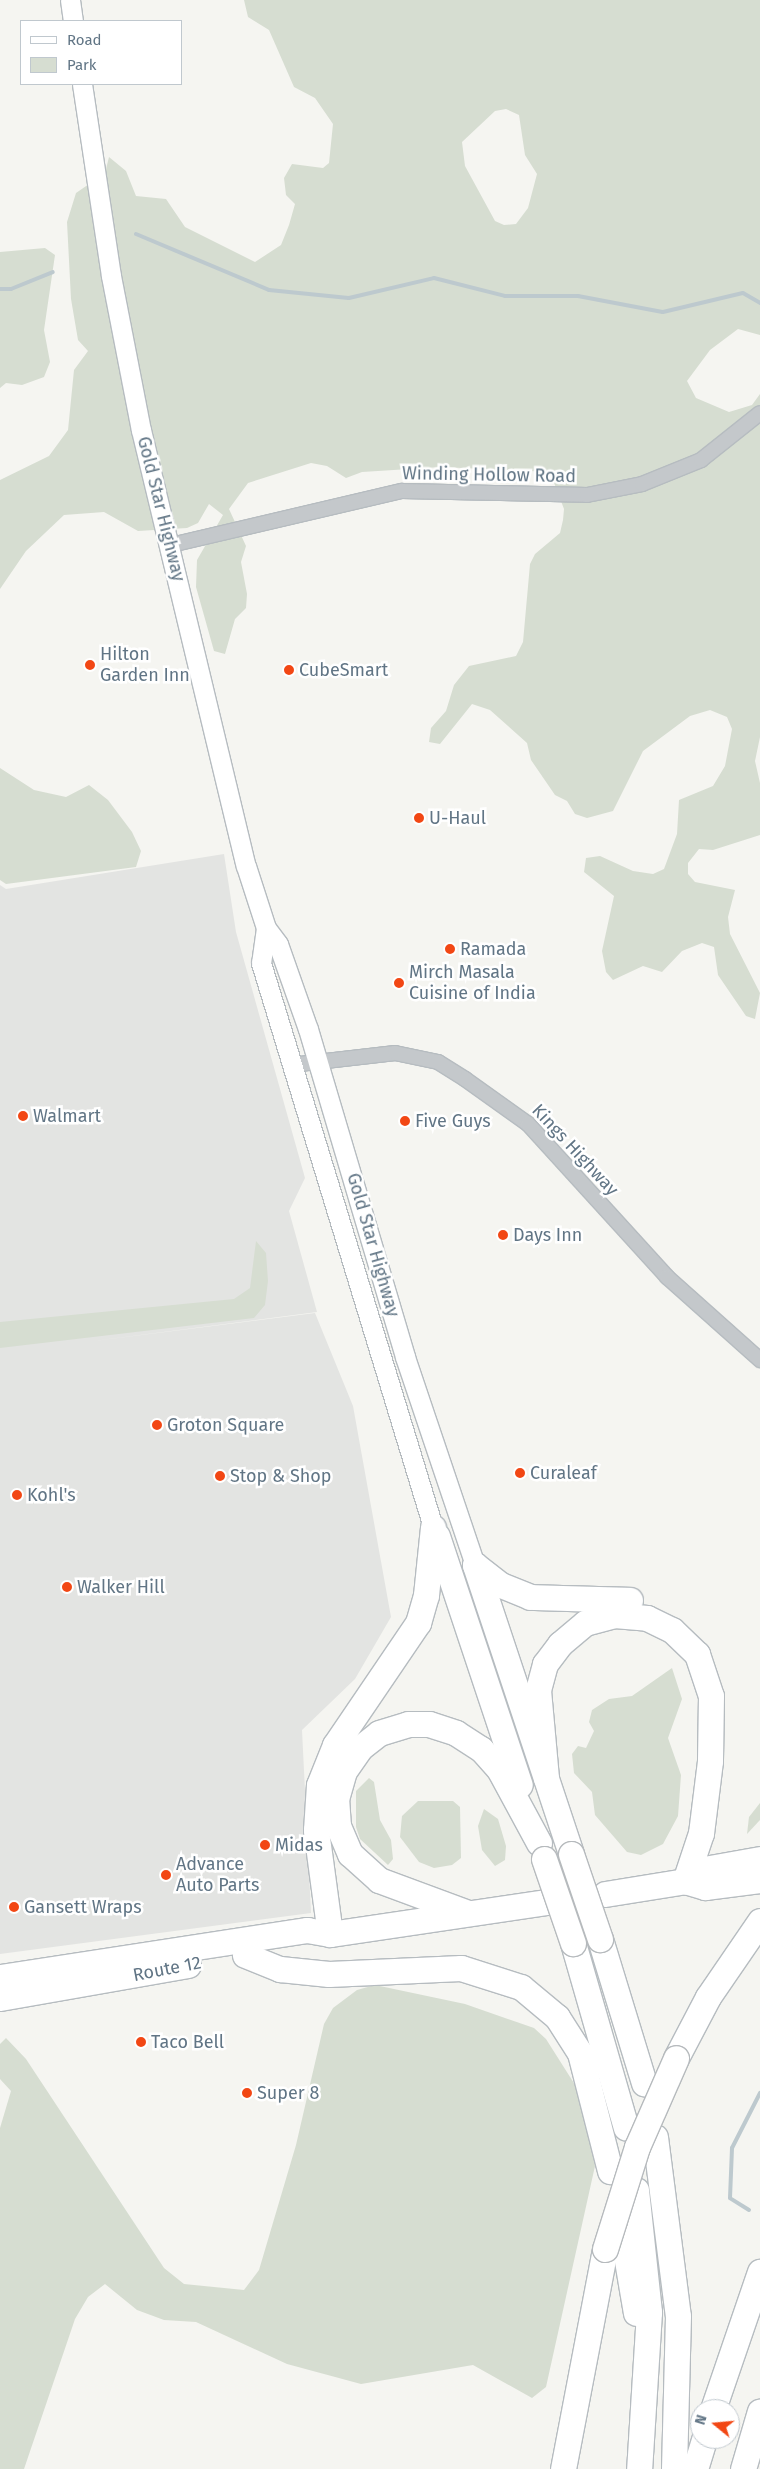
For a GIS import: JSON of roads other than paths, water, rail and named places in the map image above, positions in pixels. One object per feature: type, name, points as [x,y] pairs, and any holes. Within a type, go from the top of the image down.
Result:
[{"type":"highway","points":[[433,1527],[572,1943],[626,2128]]},
{"type":"highway","points":[[330,1934],[316,1830],[319,1785],[335,1745],[418,1623],[426,1595],[433,1527]]},
{"type":"highway","points":[[475,1564],[501,1585],[530,1597],[640,1601],[692,1623],[716,1654],[725,1682],[724,1720],[710,1761]]},
{"type":"highway","points":[[475,1564],[600,1938],[644,2083]]},
{"type":"highway","points":[[546,1778],[538,1714],[545,1664],[575,1630],[614,1616],[659,1622],[697,1654],[711,1696],[710,1761],[700,1838],[685,1881]]},
{"type":"highway","points":[[472,1914],[379,1880],[350,1854],[338,1826],[336,1799],[344,1771],[360,1748],[384,1731],[408,1724],[429,1724],[456,1733],[481,1749],[499,1769],[542,1851]]},
{"type":"highway","points":[[605,1894],[685,1881],[704,1869],[760,1859]]},
{"type":"highway","points":[[685,1881],[705,1887],[760,1880]]},
{"type":"highway","name":"Route 12","points":[[0,1977],[307,1930],[330,1934],[547,1902]]},
{"type":"highway","points":[[563,2469],[637,2147],[676,2058],[708,1997],[755,1928]]},
{"type":"highway","name":"Route 12","points":[[0,1998],[317,1944],[330,1934]]},
{"type":"highway","points":[[245,1955],[280,1969],[329,1974],[462,1968],[521,1987],[554,2013],[580,2053],[610,2171]]},
{"type":"highway","points":[[655,2136],[678,2316],[674,2469]]},
{"type":"highway","points":[[636,2190],[649,2306],[645,2425],[639,2469]]},
{"type":"highway","points":[[614,2243],[639,2334],[645,2425]]},
{"type":"highway","points":[[717,2399],[760,2272]]},
{"type":"highway","points":[[743,2469],[760,2411]]},
{"type":"highway","points":[[695,2469],[701,2449]]},
{"type":"main road","points":[[70,0],[73,20]]},
{"type":"main road","name":"Gold Star Highway","points":[[82,85],[111,276],[141,430],[172,545],[246,866],[266,928],[278,944],[318,1060],[405,1357],[475,1564]]},
{"type":"main road","name":"Gold Star Highway","points":[[266,928],[261,963],[433,1527]]},
{"type":"street","name":"Winding Hollow Road","points":[[172,545],[402,491],[586,495],[642,484],[701,460],[760,413]]},
{"type":"street","name":"Kings Highway","points":[[291,1065],[318,1060],[406,1054],[438,1062],[465,1078],[528,1124],[667,1276],[760,1360]]},
{"type":"waterway","points":[[136,234],[269,290],[349,298],[434,278],[505,296],[578,296],[663,312],[743,293],[760,303]]},
{"type":"waterway","points":[[0,289],[11,289],[53,272]]},
{"type":"waterway","points":[[749,2210],[730,2198],[732,2148],[760,2093]]},
{"type":"place","name":"Hilton Garden Inn","points":[[90,665]]},
{"type":"place","name":"CubeSmart","points":[[289,670]]},
{"type":"place","name":"U-Haul","points":[[419,818]]},
{"type":"place","name":"Ramada","points":[[450,949]]},
{"type":"place","name":"Mirch Masala Cuisine of India","points":[[399,983]]},
{"type":"place","name":"Walmart","points":[[23,1116]]},
{"type":"place","name":"Five Guys","points":[[405,1121]]},
{"type":"place","name":"Days Inn","points":[[503,1235]]},
{"type":"place","name":"Groton Square","points":[[157,1425]]},
{"type":"place","name":"Curaleaf","points":[[520,1473]]},
{"type":"place","name":"Stop & Shop","points":[[220,1476]]},
{"type":"place","name":"Kohl's","points":[[17,1495]]},
{"type":"place","name":"Walker Hill","points":[[67,1587]]},
{"type":"place","name":"Midas","points":[[265,1845]]},
{"type":"place","name":"Advance Auto Parts","points":[[166,1875]]},
{"type":"place","name":"Gansett Wraps","points":[[14,1907]]},
{"type":"place","name":"Taco Bell","points":[[141,2042]]},
{"type":"place","name":"Super 8","points":[[247,2093]]}]
